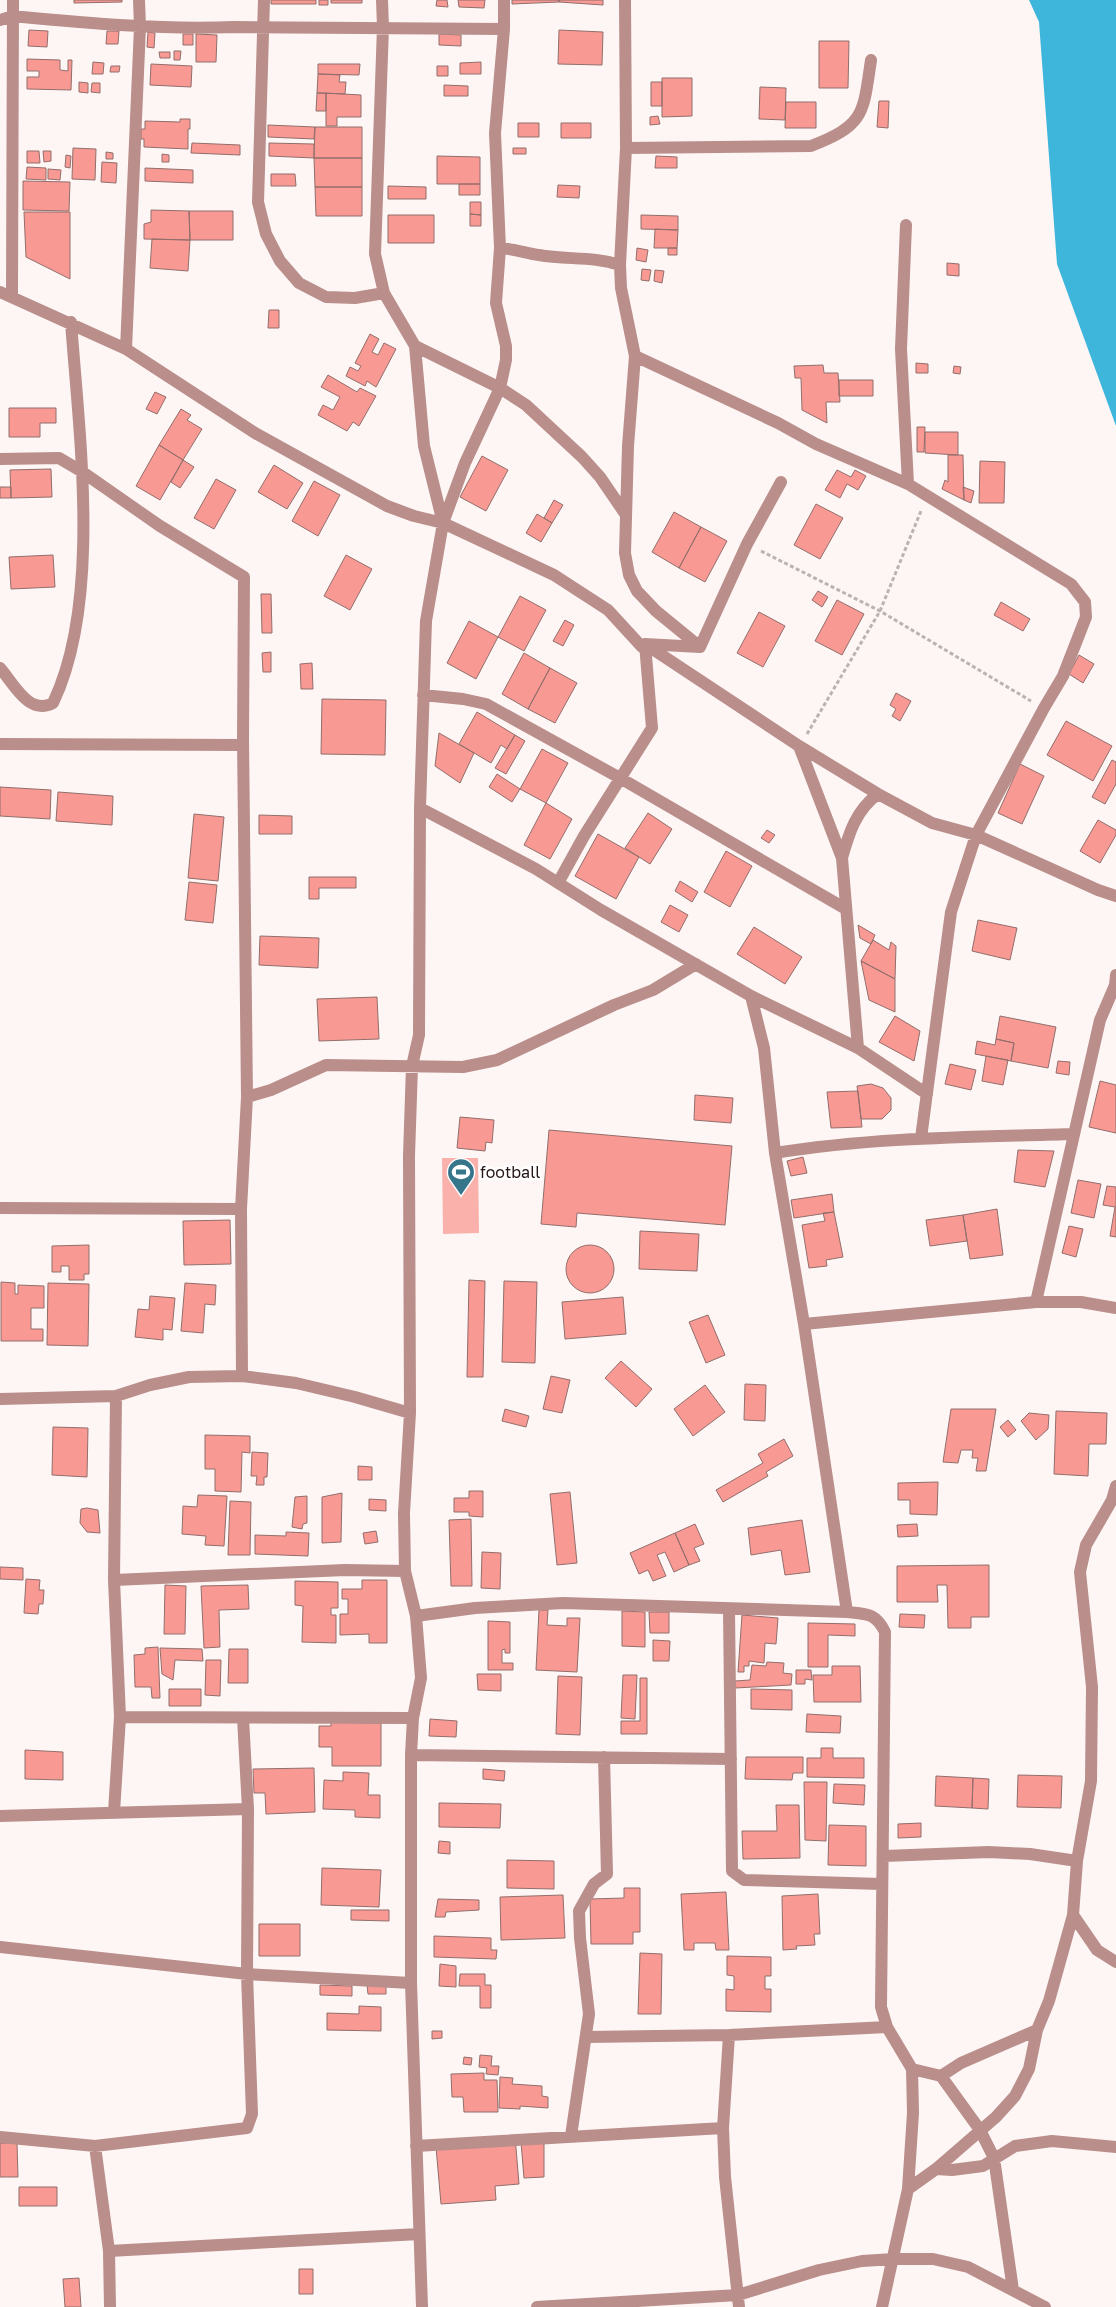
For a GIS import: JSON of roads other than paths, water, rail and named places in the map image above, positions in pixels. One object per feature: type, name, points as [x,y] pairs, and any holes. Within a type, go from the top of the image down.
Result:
[{"type":"street","points":[[12,0],[6,18],[6,294],[71,322],[126,349],[255,432],[387,506],[414,516],[443,523],[554,575],[608,610],[642,646],[645,644],[700,647]]},
{"type":"street","points":[[126,349],[140,27],[139,0]]},
{"type":"street","points":[[264,0],[258,202],[266,234],[280,260],[299,283],[326,297],[355,298],[384,294]]},
{"type":"street","points":[[382,0],[383,27],[375,254],[384,294],[415,346],[424,446],[443,523]]},
{"type":"street","points":[[422,2307],[411,1983],[411,1756],[413,1718],[421,1678],[416,1616],[405,1571],[404,1513],[410,1413],[409,1156],[412,1066],[419,1035],[420,808],[424,747],[423,695],[426,621],[443,523],[466,463],[500,388],[506,360],[506,346],[496,303],[500,248],[495,133],[504,29],[504,0]]},
{"type":"street","points":[[625,0],[626,148],[620,265],[622,297],[635,356],[628,446],[625,553],[629,575],[636,591],[656,612],[700,647]]},
{"type":"street","points":[[6,18],[140,27],[504,29]]},
{"type":"street","points":[[626,148],[811,146],[836,136],[857,120],[866,98],[871,60]]},
{"type":"street","points":[[906,225],[901,349],[908,484]]},
{"type":"street","points":[[500,248],[539,255],[603,260],[620,265]]},
{"type":"street","points":[[0,668],[29,704],[38,707],[53,703],[60,687],[78,616],[82,547],[81,471],[71,322]]},
{"type":"street","points":[[415,346],[500,388],[526,405],[582,457],[600,478],[626,515]]},
{"type":"street","points":[[635,356],[778,423],[816,444],[908,484],[1071,584],[1085,602],[1086,617],[1063,676],[976,835],[952,912],[921,1138]]},
{"type":"street","points":[[0,459],[58,458],[81,471],[160,526],[244,577],[243,745],[247,1097],[242,1209],[242,1376]]},
{"type":"street","points":[[700,647],[747,544],[781,482]]},
{"type":"street","points":[[645,644],[799,746],[878,794],[932,823],[976,835],[1098,890],[1116,896]]},
{"type":"street","points":[[558,883],[584,836],[652,728],[645,644]]},
{"type":"street","points":[[423,695],[463,699],[486,704],[620,778],[846,909]]},
{"type":"street","points":[[0,744],[243,745]]},
{"type":"street","points":[[799,746],[842,858],[858,1048]]},
{"type":"street","points":[[842,858],[850,831],[859,812],[878,794]]},
{"type":"street","points":[[420,808],[536,869],[602,910],[751,996],[858,1048],[927,1094]]},
{"type":"street","points":[[247,1097],[271,1090],[326,1065],[463,1067],[497,1060],[614,1005],[653,990],[696,964]]},
{"type":"street","points":[[1036,1302],[1100,1020],[1115,985],[1116,975]]},
{"type":"street","points":[[751,996],[764,1048],[775,1153],[804,1324],[847,1612]]},
{"type":"street","points":[[775,1153],[831,1144],[921,1138],[1074,1134]]},
{"type":"street","points":[[0,1208],[242,1209]]},
{"type":"street","points":[[804,1324],[1036,1302],[1081,1302],[1116,1308]]},
{"type":"street","points":[[0,1399],[116,1396],[150,1385],[188,1378],[242,1376],[296,1383],[410,1413]]},
{"type":"street","points":[[114,1812],[120,1717],[114,1580],[116,1396]]},
{"type":"street","points":[[908,2189],[936,2169],[996,2117],[1015,2096],[1030,2068],[1037,2030],[1049,2001],[1073,1915],[1077,1861],[1091,1781],[1092,1687],[1080,1572],[1086,1545],[1112,1500],[1116,1486]]},
{"type":"street","points":[[114,1580],[345,1570],[405,1571]]},
{"type":"street","points":[[416,1616],[475,1608],[563,1603],[729,1610],[847,1612],[868,1614],[879,1621],[885,1632],[881,2007],[887,2027],[912,2069],[912,2156],[908,2189],[882,2307]]},
{"type":"street","points":[[729,1610],[732,1871],[744,1880],[882,1884]]},
{"type":"street","points":[[120,1717],[413,1718]]},
{"type":"street","points":[[0,2137],[95,2146],[246,2128],[252,2114],[247,1974],[248,1809],[244,1718]]},
{"type":"street","points":[[411,1756],[732,1759]]},
{"type":"street","points":[[571,2136],[589,2014],[580,1938],[579,1911],[594,1884],[607,1874],[604,1757]]},
{"type":"street","points":[[0,1816],[248,1809]]},
{"type":"street","points":[[884,1856],[989,1852],[1030,1854],[1077,1861]]},
{"type":"street","points":[[1073,1915],[1097,1950],[1116,1962]]},
{"type":"street","points":[[0,1948],[247,1974],[411,1983]]},
{"type":"street","points":[[586,2037],[729,2035],[887,2027]]},
{"type":"street","points":[[941,2076],[962,2063],[1037,2030]]},
{"type":"street","points":[[729,2035],[723,2128],[725,2177],[738,2301]]},
{"type":"street","points":[[912,2069],[941,2076],[980,2130],[994,2158],[1013,2290]]},
{"type":"street","points":[[416,2146],[723,2128]]},
{"type":"street","points":[[936,2169],[983,2166],[1015,2146],[1052,2141],[1116,2147]]},
{"type":"street","points":[[95,2146],[109,2251],[110,2307]]},
{"type":"street","points":[[109,2251],[419,2234]]},
{"type":"street","points":[[537,2307],[738,2301],[819,2270],[862,2261],[894,2259],[933,2259],[968,2267],[1045,2307]]},
{"type":"water","points":[[1029,0],[1116,0],[1116,426],[1057,264],[1039,22]]},
{"type":"place","name":"football","points":[[461,1196]]}]
